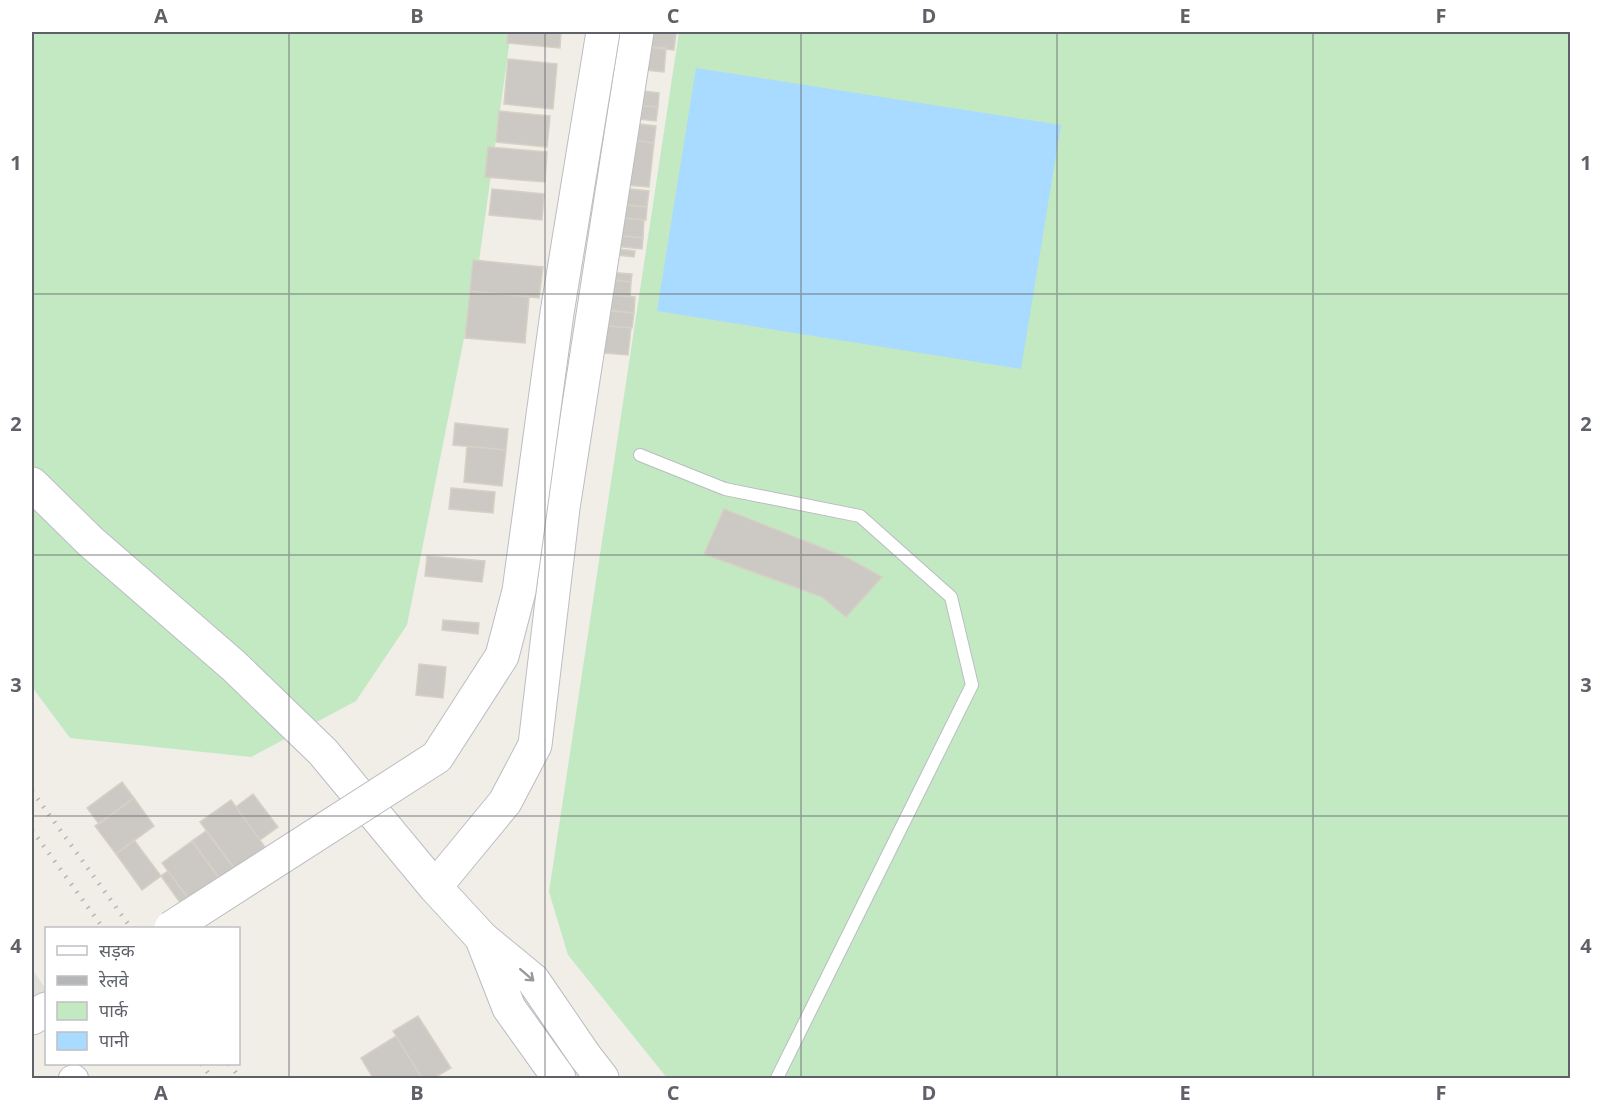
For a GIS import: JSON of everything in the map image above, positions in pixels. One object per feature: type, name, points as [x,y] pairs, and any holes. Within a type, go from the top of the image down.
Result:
[{"type":"street","points":[[173,927],[437,757],[502,656],[519,591],[557,314],[603,32]]},
{"type":"street","points":[[435,887],[505,802],[535,745],[563,508],[637,32]]},
{"type":"street","points":[[32,484],[91,542],[234,666],[323,752],[435,887],[482,938],[533,980],[602,1078]]},
{"type":"street","points":[[482,938],[509,1008],[559,1078]]},
{"type":"street","points":[[32,1018],[45,1009]]},
{"type":"street","points":[[71,1078],[76,1078]]},
{"type":"lane","points":[[640,455],[725,489],[860,516],[951,597],[972,685],[777,1078]]},
{"type":"shaded area","points":[[32,969],[45,988],[45,1000],[32,1009]]},
{"type":"green space","points":[[32,32],[511,32],[478,268],[407,625],[356,701],[251,757],[70,738],[32,687]]},
{"type":"green space","points":[[679,32],[1570,32],[1570,1078],[667,1078],[568,955],[549,892]]},
{"type":"water","points":[[696,68],[1061,125],[1021,369],[657,311]]},
{"type":"building","points":[[508,32],[561,32],[560,48],[507,43]]},
{"type":"building","points":[[638,32],[676,33],[674,50],[637,46]]},
{"type":"building","points":[[637,46],[666,48],[664,72],[635,69]]},
{"type":"building","points":[[508,59],[557,64],[553,109],[504,104]]},
{"type":"building","points":[[635,90],[659,93],[658,107],[634,105]]},
{"type":"building","points":[[631,105],[658,107],[656,121],[629,118]]},
{"type":"building","points":[[499,111],[550,116],[547,147],[496,142]]},
{"type":"building","points":[[631,123],[656,126],[654,143],[629,140]]},
{"type":"building","points":[[631,140],[654,143],[649,187],[626,185]]},
{"type":"building","points":[[488,147],[547,152],[545,182],[485,177]]},
{"type":"building","points":[[621,188],[649,191],[647,207],[620,204]]},
{"type":"building","points":[[492,189],[544,194],[542,220],[489,215]]},
{"type":"building","points":[[614,204],[647,207],[646,220],[612,217]]},
{"type":"building","points":[[612,217],[644,220],[643,238],[611,235]]},
{"type":"building","points":[[614,235],[643,238],[642,249],[613,246]]},
{"type":"building","points":[[609,248],[635,251],[634,257],[608,254]]},
{"type":"building","points":[[473,260],[543,267],[539,298],[470,291]]},
{"type":"building","points":[[605,272],[632,274],[631,282],[605,279]]},
{"type":"building","points":[[604,279],[631,282],[630,297],[602,294]]},
{"type":"building","points":[[470,291],[529,297],[525,343],[465,338]]},
{"type":"building","points":[[602,294],[635,297],[634,313],[601,309]]},
{"type":"building","points":[[599,310],[634,313],[632,328],[597,325]]},
{"type":"building","points":[[597,325],[631,328],[628,355],[594,352]]},
{"type":"building","points":[[455,423],[508,429],[506,450],[453,445]]},
{"type":"building","points":[[467,446],[506,450],[502,486],[464,482]]},
{"type":"building","points":[[451,488],[495,492],[493,513],[449,509]]},
{"type":"building","points":[[724,509],[848,558],[882,577],[846,617],[822,597],[704,554]]},
{"type":"building","points":[[427,556],[485,561],[482,582],[425,576]]},
{"type":"building","points":[[443,620],[479,623],[478,634],[442,630]]},
{"type":"building","points":[[419,664],[446,667],[443,698],[416,695]]},
{"type":"building","points":[[122,782],[134,798],[99,824],[87,808]]},
{"type":"building","points":[[253,794],[278,827],[260,840],[236,807]]},
{"type":"building","points":[[134,798],[154,826],[116,854],[95,826]]},
{"type":"building","points":[[231,800],[265,847],[235,869],[200,822]]},
{"type":"building","points":[[206,831],[235,869],[220,879],[192,841]]},
{"type":"building","points":[[134,840],[161,876],[142,890],[116,854]]},
{"type":"building","points":[[192,841],[218,877],[188,898],[162,863]]},
{"type":"building","points":[[168,871],[188,898],[181,904],[161,876]]},
{"type":"building","points":[[418,1016],[451,1068],[434,1078],[422,1078],[393,1031]]},
{"type":"building","points":[[396,1036],[422,1078],[373,1078],[361,1058]]},
{"type":"railway","points":[[32,791],[130,927]]},
{"type":"railway","points":[[32,830],[102,927]]},
{"type":"railway","points":[[202,1065],[212,1078]]},
{"type":"railway","points":[[230,1065],[240,1078]]}]
